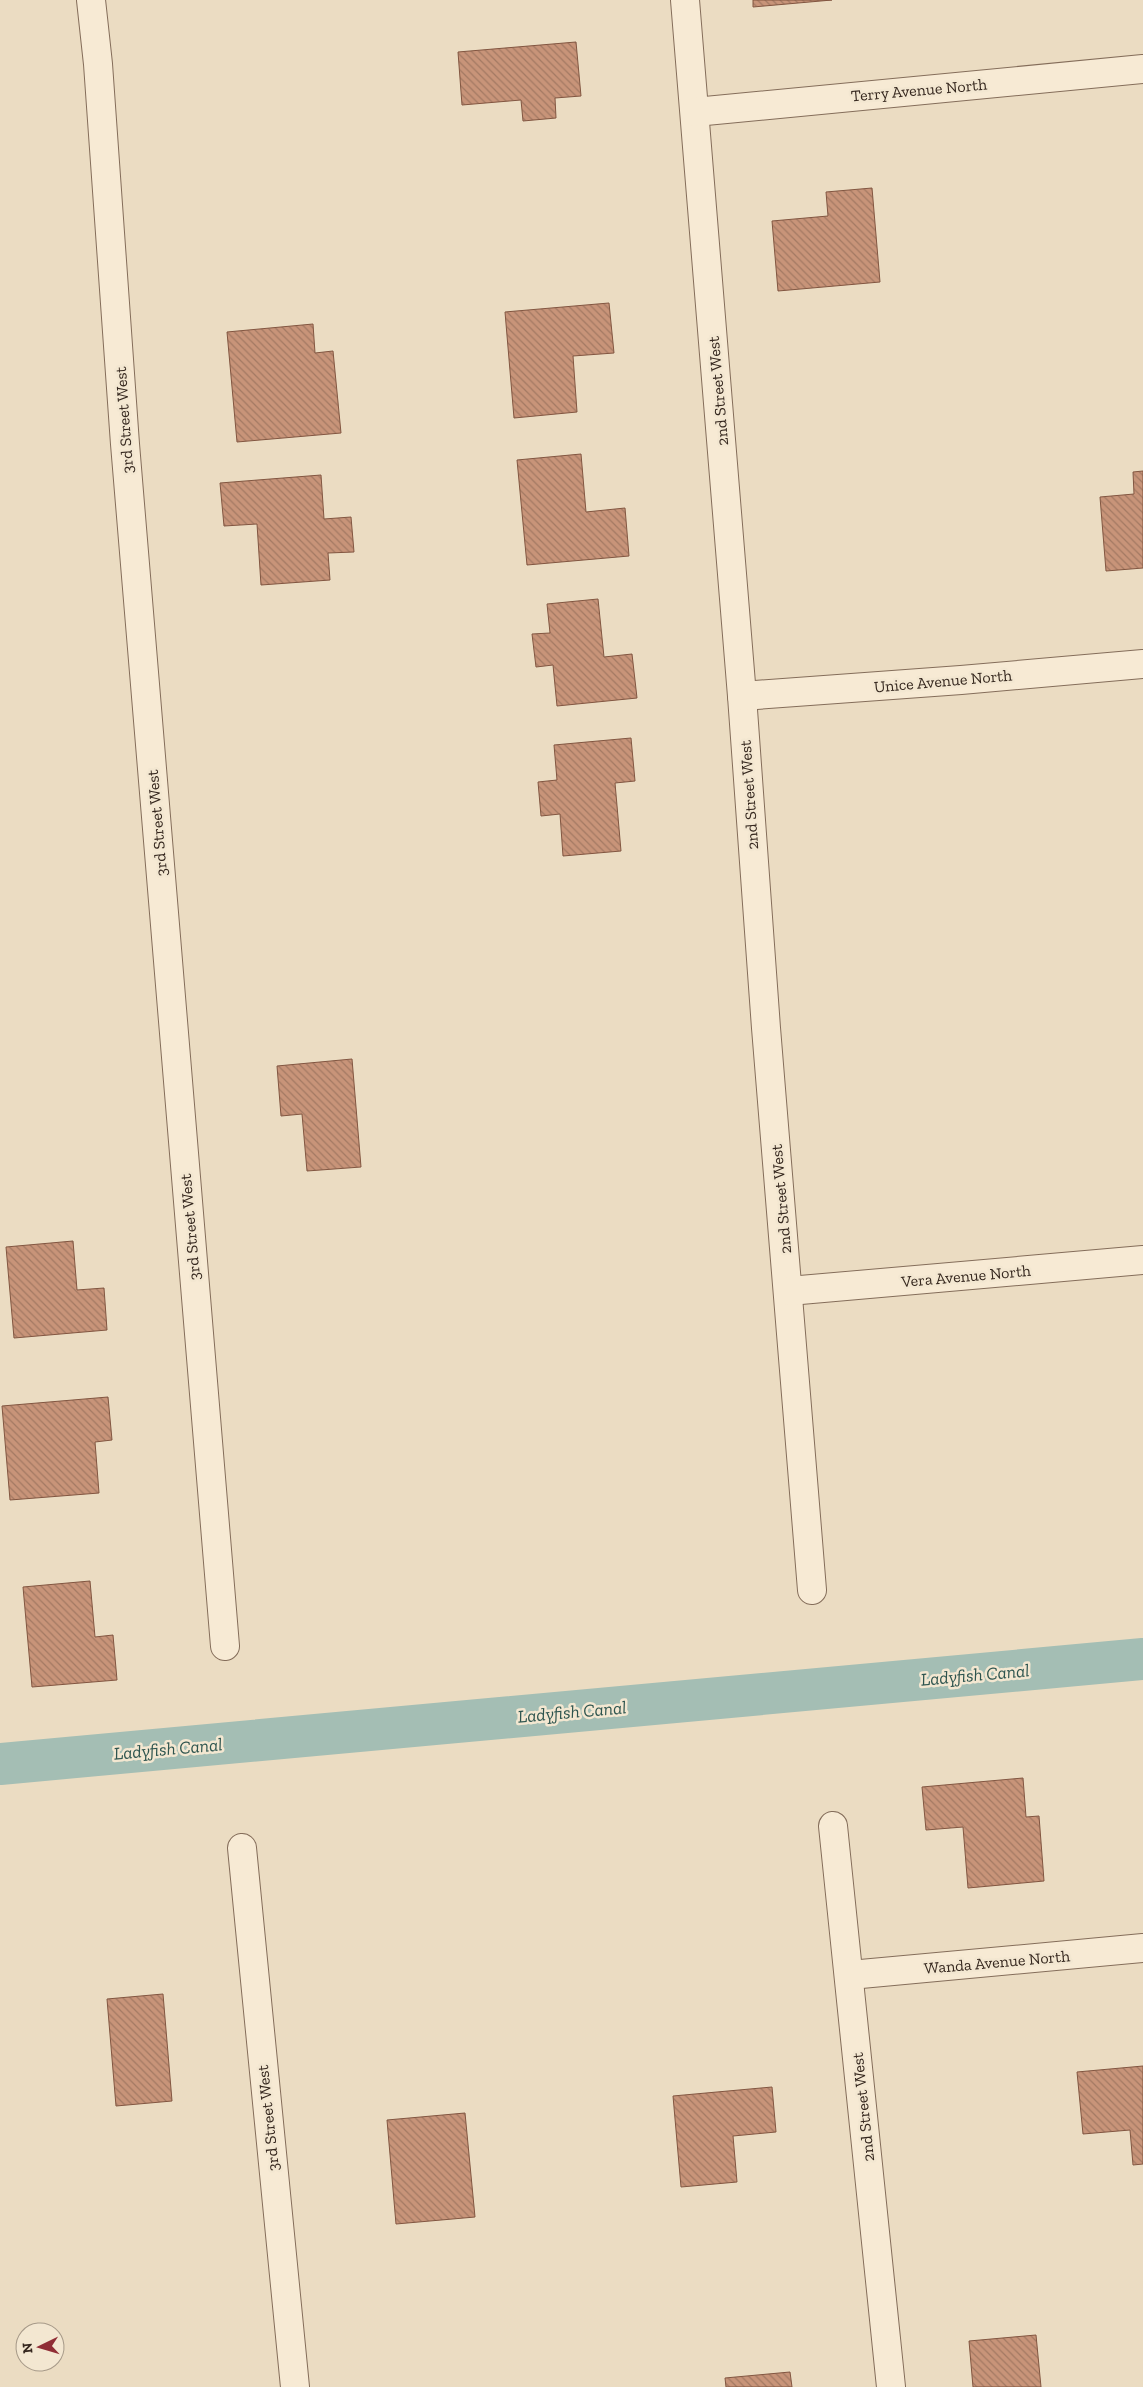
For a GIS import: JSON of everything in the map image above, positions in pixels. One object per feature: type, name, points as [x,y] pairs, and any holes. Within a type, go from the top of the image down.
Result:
[{"type":"street","name":"3rd Street West","points":[[91,0],[98,64],[125,444],[225,1646]]},
{"type":"street","name":"2nd Street West","points":[[685,0],[812,1590]]},
{"type":"street","name":"Terry Avenue North","points":[[695,112],[1143,69]]},
{"type":"street","name":"Unice Avenue North","points":[[742,696],[1143,664]]},
{"type":"street","name":"Vera Avenue North","points":[[789,1291],[1143,1260]]},
{"type":"street","name":"2nd Street West","points":[[833,1826],[850,1975],[891,2387]]},
{"type":"street","name":"3rd Street West","points":[[242,1848],[295,2387]]},
{"type":"street","name":"Wanda Avenue North","points":[[850,1975],[1143,1948]]},
{"type":"building","points":[[753,0],[832,0],[753,7]]},
{"type":"building","points":[[576,42],[581,96],[555,98],[556,118],[523,121],[521,100],[462,105],[458,52]]},
{"type":"building","points":[[872,188],[880,282],[778,291],[772,221],[828,216],[826,192]]},
{"type":"building","points":[[609,303],[614,353],[573,356],[577,412],[514,418],[505,312]]},
{"type":"building","points":[[313,324],[315,353],[333,351],[341,433],[237,442],[227,332]]},
{"type":"building","points":[[581,454],[586,512],[625,508],[629,556],[527,565],[517,460]]},
{"type":"building","points":[[1143,471],[1143,568],[1106,571],[1100,497],[1134,494],[1133,472]]},
{"type":"building","points":[[321,475],[324,519],[351,517],[354,552],[328,553],[330,580],[261,585],[257,524],[224,526],[220,483]]},
{"type":"building","points":[[598,599],[604,657],[632,654],[637,698],[557,706],[553,665],[536,667],[532,634],[550,633],[547,604]]},
{"type":"building","points":[[631,738],[635,781],[615,783],[621,851],[563,856],[560,814],[541,816],[538,782],[557,780],[554,745]]},
{"type":"building","points":[[352,1059],[361,1167],[307,1171],[302,1114],[281,1116],[277,1066]]},
{"type":"building","points":[[73,1241],[77,1290],[104,1288],[107,1330],[14,1338],[6,1247]]},
{"type":"building","points":[[108,1397],[112,1440],[95,1442],[99,1493],[10,1500],[2,1406]]},
{"type":"building","points":[[90,1581],[95,1637],[113,1635],[117,1680],[32,1687],[23,1587]]},
{"type":"building","points":[[1023,1778],[1026,1817],[1039,1816],[1044,1881],[968,1888],[963,1827],[926,1830],[922,1787]]},
{"type":"building","points":[[163,1994],[172,2101],[116,2106],[107,1999]]},
{"type":"building","points":[[1143,2066],[1143,2164],[1133,2165],[1130,2130],[1083,2134],[1077,2072]]},
{"type":"building","points":[[772,2087],[776,2132],[733,2136],[737,2182],[681,2187],[673,2096]]},
{"type":"building","points":[[465,2113],[475,2217],[396,2224],[387,2120]]},
{"type":"building","points":[[1036,2335],[1041,2387],[973,2387],[969,2341]]},
{"type":"building","points":[[790,2372],[792,2387],[726,2387],[725,2378]]},
{"type":"waterway","name":"Ladyfish Canal","points":[[0,1764],[1143,1659]]}]
